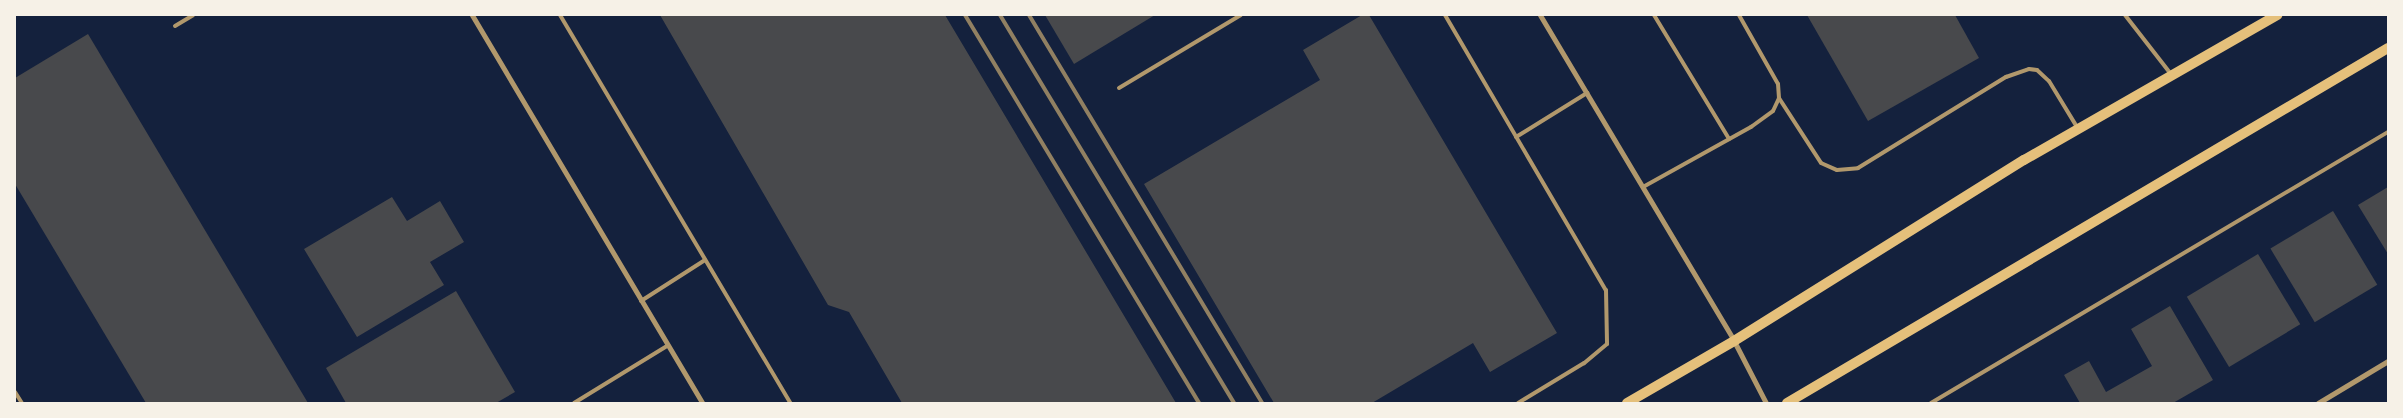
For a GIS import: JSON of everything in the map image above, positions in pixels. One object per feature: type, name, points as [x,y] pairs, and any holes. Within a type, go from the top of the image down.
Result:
[{"type":"main road","points":[[1627,403],[1734,341],[2078,130],[2277,15]]},
{"type":"main road","points":[[1787,403],[2388,48]]},
{"type":"street","points":[[472,15],[702,403]]},
{"type":"street","points":[[1540,15],[1734,341],[1766,403]]},
{"type":"street","points":[[2318,403],[2388,361]]},
{"type":"lane","points":[[175,26],[193,15]]},
{"type":"lane","points":[[560,15],[790,403]]},
{"type":"lane","points":[[1118,88],[1240,15]]},
{"type":"lane","points":[[1445,15],[1606,290],[1607,344],[1584,363],[1518,403]]},
{"type":"lane","points":[[1654,15],[1728,139]]},
{"type":"lane","points":[[1739,15],[1776,79],[1779,98],[1821,163],[1837,170],[1858,168],[2006,77],[2029,69],[2037,70],[2049,81],[2078,130]]},
{"type":"lane","points":[[2125,15],[2172,75]]},
{"type":"lane","points":[[1516,137],[1587,93]]},
{"type":"lane","points":[[1642,187],[1774,111],[1779,98]]},
{"type":"lane","points":[[1931,403],[2388,132]]},
{"type":"lane","points":[[641,301],[705,260]]},
{"type":"lane","points":[[574,403],[667,346]]},
{"type":"lane","points":[[15,392],[22,403]]},
{"type":"building","points":[[660,15],[945,15],[1176,403],[902,403],[849,312],[828,305]]},
{"type":"building","points":[[1045,15],[1155,15],[1074,64]]},
{"type":"building","points":[[1362,15],[1369,15],[1557,333],[1490,372],[1473,343],[1372,403],[1274,403],[1144,184],[1320,80],[1303,50]]},
{"type":"building","points":[[1807,15],[1955,15],[1979,58],[1868,121]]},
{"type":"building","points":[[88,34],[308,403],[146,403],[15,184],[15,78]]},
{"type":"building","points":[[2388,187],[2388,254],[2358,205]]},
{"type":"building","points":[[392,197],[407,221],[440,201],[464,242],[430,262],[444,285],[357,337],[304,249]]},
{"type":"building","points":[[2333,211],[2377,285],[2315,322],[2270,249]]},
{"type":"building","points":[[2258,254],[2300,324],[2229,367],[2187,297]]},
{"type":"building","points":[[456,291],[515,392],[496,403],[346,403],[326,368]]},
{"type":"building","points":[[2170,306],[2213,380],[2173,403],[2080,403],[2064,375],[2089,361],[2106,392],[2152,366],[2131,329]]},
{"type":"railway","points":[[965,15],[1199,403]]},
{"type":"railway","points":[[1000,15],[1234,403]]},
{"type":"railway","points":[[1029,15],[1262,403]]}]
